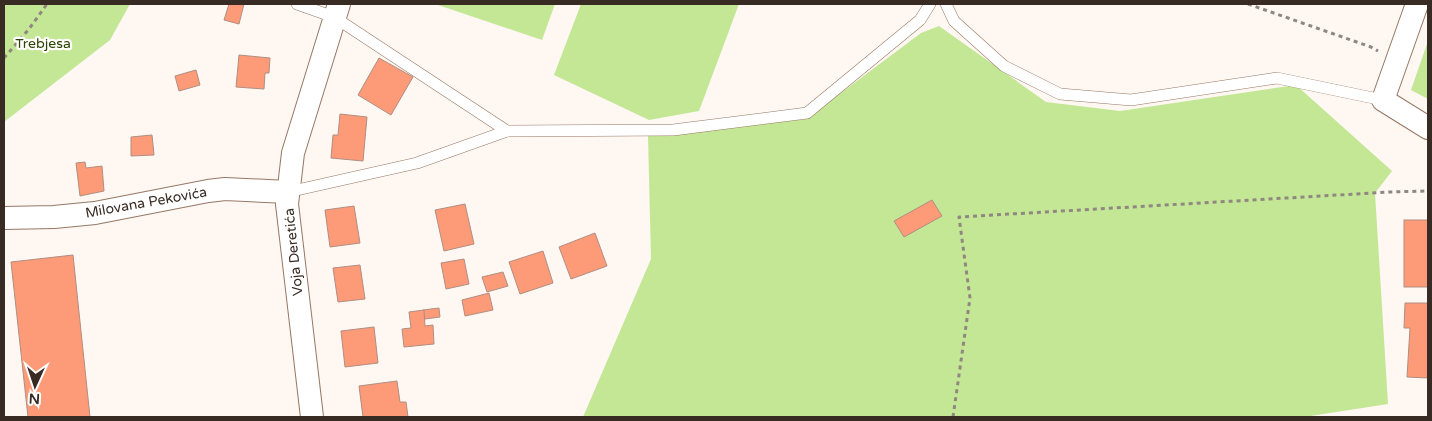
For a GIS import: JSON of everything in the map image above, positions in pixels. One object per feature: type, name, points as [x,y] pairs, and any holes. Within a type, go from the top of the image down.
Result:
[{"type":"street","points":[[1417,4],[1383,100],[1428,128]]},
{"type":"street","name":"Voja Deretića","points":[[312,417],[287,204],[293,153],[336,10]]},
{"type":"street","name":"Milovana Pekovića","points":[[4,218],[95,213],[208,190],[288,192]]},
{"type":"lane","points":[[297,4],[336,10],[507,131]]},
{"type":"lane","points":[[288,192],[417,163],[507,131],[673,130],[807,113],[920,20],[930,4]]},
{"type":"lane","points":[[946,4],[954,21],[1004,66],[1060,94],[1131,100],[1277,78],[1383,100]]},
{"type":"path","points":[[4,58],[47,4]]},
{"type":"path","points":[[1248,4],[1371,48]]},
{"type":"path","points":[[953,417],[970,298],[959,218],[1428,191]]},
{"type":"green space","name":"Trebjesa","points":[[4,4],[130,4],[110,40],[4,122]]},
{"type":"green space","points":[[435,4],[555,4],[542,40]]},
{"type":"green space","points":[[581,4],[739,4],[699,111],[649,120],[554,75]]},
{"type":"green space","points":[[939,26],[1046,102],[1120,111],[1296,85],[1392,171],[1375,193],[1388,404],[1304,417],[583,417],[651,259],[648,136],[806,119],[921,33]]},
{"type":"green space","points":[[1428,41],[1428,99],[1411,90]]},
{"type":"building","points":[[229,4],[244,4],[239,24],[224,20]]},
{"type":"building","points":[[239,55],[270,58],[269,73],[265,73],[264,89],[236,87]]},
{"type":"building","points":[[379,58],[413,77],[391,115],[358,95]]},
{"type":"building","points":[[196,70],[200,85],[179,91],[175,76]]},
{"type":"building","points":[[340,114],[367,117],[363,161],[331,158],[333,135],[338,135]]},
{"type":"building","points":[[152,135],[154,155],[131,156],[131,137]]},
{"type":"building","points":[[85,162],[86,168],[102,166],[104,191],[80,196],[76,163]]},
{"type":"building","points":[[932,200],[942,216],[904,237],[894,221]]},
{"type":"building","points":[[465,204],[474,244],[444,251],[435,210]]},
{"type":"building","points":[[354,206],[360,243],[330,247],[325,210]]},
{"type":"building","points":[[1404,220],[1428,220],[1428,287],[1404,287]]},
{"type":"building","points":[[595,233],[607,266],[571,279],[559,247]]},
{"type":"building","points":[[543,251],[553,283],[520,294],[509,262]]},
{"type":"building","points":[[73,255],[90,417],[28,417],[11,262]]},
{"type":"building","points":[[464,259],[469,284],[446,289],[441,263]]},
{"type":"building","points":[[360,265],[365,299],[338,302],[333,268]]},
{"type":"building","points":[[503,272],[508,286],[487,292],[482,277]]},
{"type":"building","points":[[489,293],[493,310],[465,316],[462,300]]},
{"type":"building","points":[[1405,303],[1428,303],[1428,378],[1407,377],[1410,328],[1404,328]]},
{"type":"building","points":[[439,308],[440,317],[425,319],[423,310]]},
{"type":"building","points":[[424,310],[425,326],[433,325],[434,344],[404,347],[402,329],[411,328],[409,312]]},
{"type":"building","points":[[374,327],[378,363],[345,367],[341,331]]},
{"type":"building","points":[[397,381],[400,402],[406,402],[408,417],[363,417],[359,386]]}]
